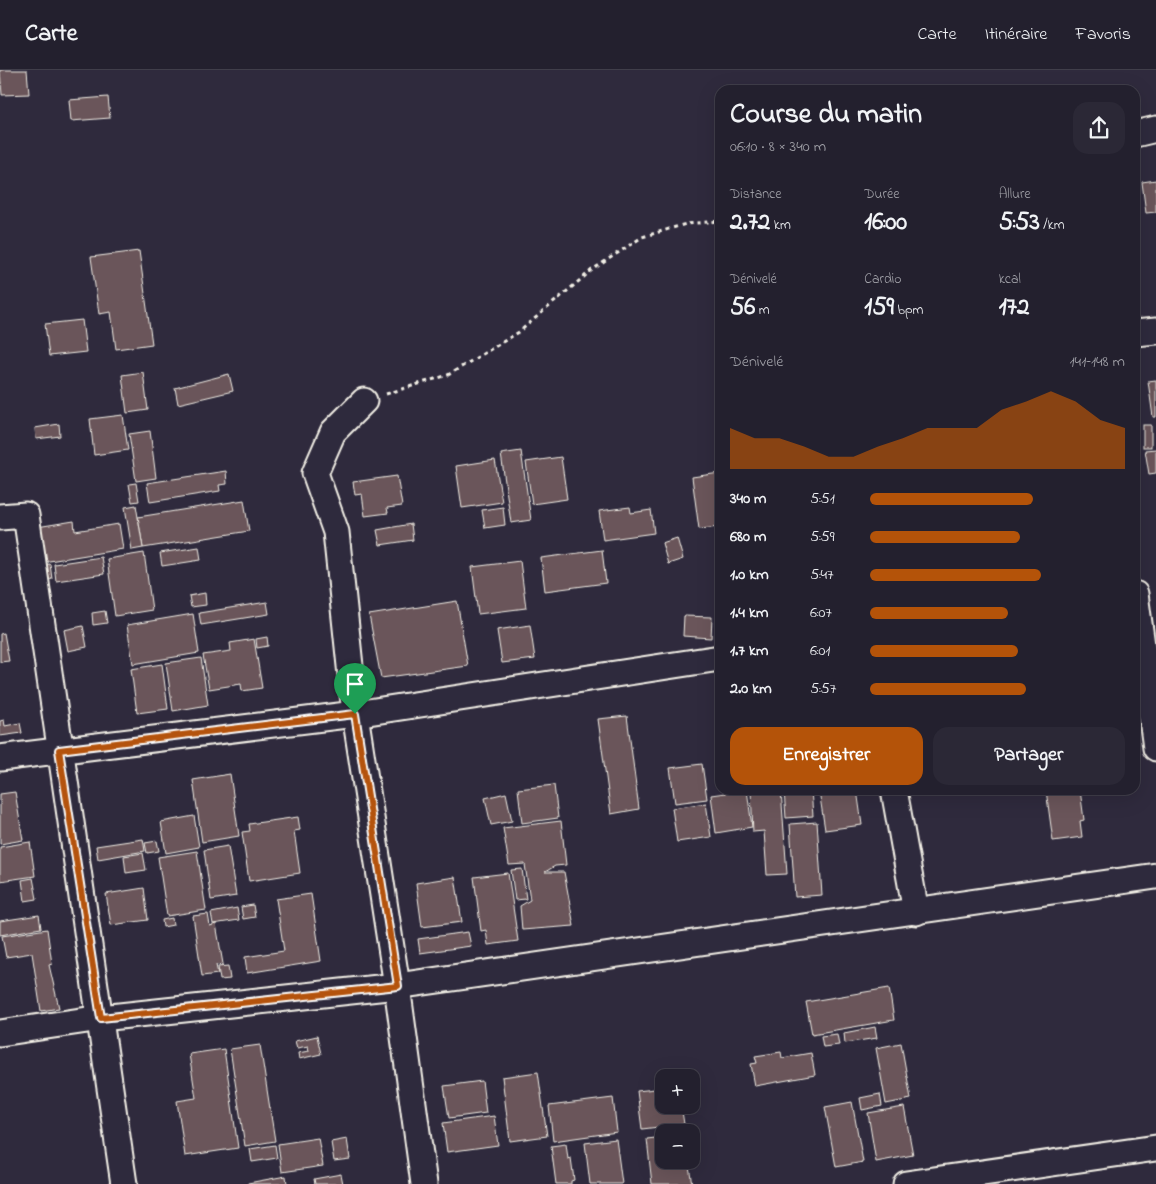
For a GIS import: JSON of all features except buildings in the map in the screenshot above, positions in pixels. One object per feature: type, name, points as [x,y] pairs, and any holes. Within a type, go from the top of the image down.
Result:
[{"type":"street","points":[[1140,133],[1156,129]]},
{"type":"street","points":[[1140,333],[1156,331]]},
{"type":"street","points":[[364,401],[333,432],[315,473],[336,532],[355,714],[398,986],[424,1184]]},
{"type":"street","points":[[0,517],[26,515],[124,1184]]},
{"type":"street","points":[[1140,631],[1156,748]]},
{"type":"street","points":[[0,758],[355,714],[715,659]]},
{"type":"street","points":[[895,795],[916,912]]},
{"type":"street","points":[[0,1033],[101,1018],[398,986],[1156,876]]},
{"type":"street","points":[[906,1184],[1156,1148]]},
{"type":"path","points":[[364,401],[448,375],[519,332],[592,270],[642,237],[686,224],[715,221]]},
{"type":"route","points":[[355,714],[398,986],[101,1018],[59,750],[355,714]]}]
